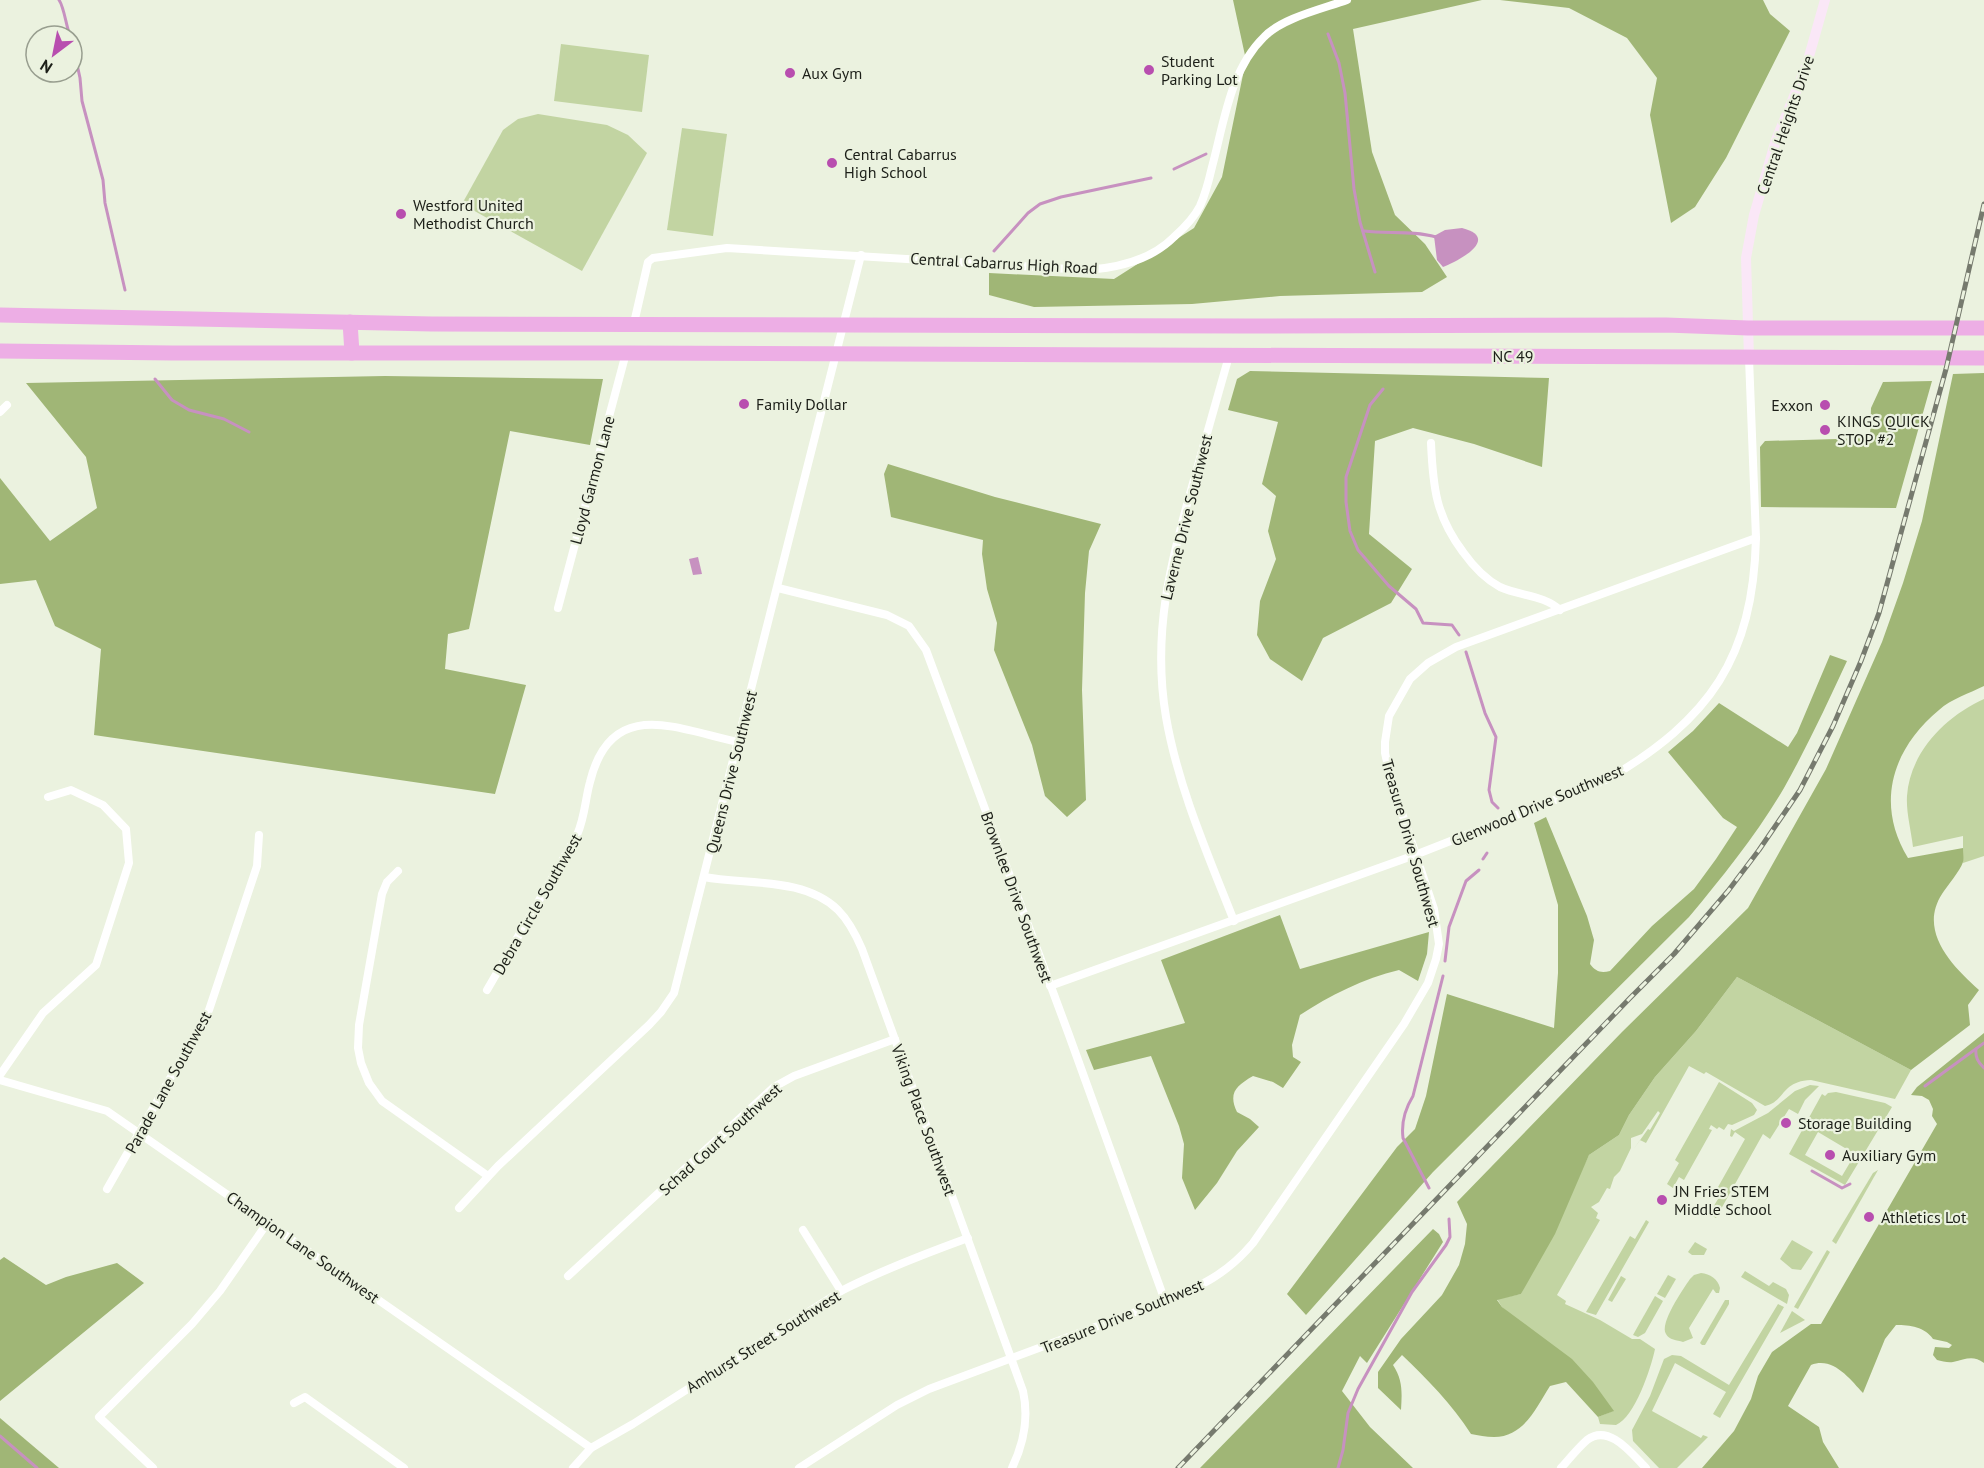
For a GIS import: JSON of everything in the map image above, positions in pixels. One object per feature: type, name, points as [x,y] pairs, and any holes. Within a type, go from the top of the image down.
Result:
[{"type":"highway","name":"NC 49","points":[[0,315],[350,322],[843,325],[1666,325],[1748,328],[1984,328]]},
{"type":"highway","points":[[350,322],[352,353]]},
{"type":"highway","name":"NC 49","points":[[0,351],[1984,358]]},
{"type":"street","name":"Central Cabarrus High Road","points":[[634,323],[648,262],[653,258],[727,248],[1086,270],[1118,266],[1144,258],[1171,241],[1200,206],[1231,94],[1254,47],[1266,34],[1281,25],[1347,0]]},
{"type":"street","name":"Central Heights Drive","points":[[1749,358],[1746,258],[1754,215],[1776,140],[1806,67],[1825,0]]},
{"type":"street","name":"Queens Drive Southwest","points":[[459,1208],[488,1176],[661,1012],[674,993],[861,255]]},
{"type":"street","name":"Lloyd Garmon Lane","points":[[558,608],[626,353]]},
{"type":"street","name":"Laverne Drive Southwest","points":[[1229,356],[1173,558],[1162,618],[1161,649],[1165,708],[1174,752],[1210,860],[1234,921]]},
{"type":"street","name":"Glenwood Drive Southwest","points":[[1050,986],[1415,855],[1608,778],[1653,751],[1678,731],[1709,697],[1728,668],[1741,635],[1746,614],[1756,557],[1749,358]]},
{"type":"street","points":[[0,412],[8,405]]},
{"type":"street","points":[[1431,443],[1436,495],[1442,517],[1472,564],[1499,586],[1550,602],[1560,610]]},
{"type":"street","name":"Treasure Drive Southwest","points":[[799,1468],[918,1394],[952,1379],[1197,1288],[1222,1274],[1238,1260],[1253,1243],[1422,995],[1436,959],[1439,944],[1434,909],[1391,780],[1385,753],[1386,727],[1402,690],[1422,667],[1456,647],[1756,538]]},
{"type":"street","name":"Brownlee Drive Southwest","points":[[778,588],[900,620],[918,637],[926,650],[1165,1301]]},
{"type":"street","name":"Debra Circle Southwest","points":[[487,990],[577,835],[587,807],[590,781],[602,751],[612,739],[636,726],[653,723],[738,742]]},
{"type":"street","points":[[0,1075],[43,1013],[96,965],[129,863],[126,830],[103,805],[71,790],[48,797]]},
{"type":"street","name":"Parade Lane Southwest","points":[[107,1189],[209,1010],[258,866],[259,835]]},
{"type":"street","points":[[398,871],[387,882],[382,894],[359,1025],[360,1063],[369,1083],[382,1101],[488,1176]]},
{"type":"street","name":"Viking Place Southwest","points":[[704,877],[801,889],[827,901],[837,909],[853,931],[862,949],[1023,1391],[1027,1416],[1022,1443],[1012,1468]]},
{"type":"street","name":"Schad Court Southwest","points":[[568,1276],[774,1087],[794,1076],[895,1039]]},
{"type":"street","name":"Champion Lane Southwest","points":[[0,1080],[107,1111],[591,1448]]},
{"type":"street","points":[[153,1468],[99,1417],[192,1324],[220,1291],[268,1222]]},
{"type":"street","points":[[803,1230],[841,1292]]},
{"type":"street","name":"Amhurst Street Southwest","points":[[573,1468],[591,1448],[633,1424],[841,1292],[914,1257],[968,1238]]},
{"type":"street","points":[[294,1403],[304,1397],[404,1468]]},
{"type":"street","points":[[1561,1468],[1587,1440],[1604,1434],[1620,1443],[1646,1468]]},
{"type":"green space","points":[[1233,0],[1482,0],[1353,29],[1372,152],[1395,215],[1425,244],[1447,277],[1422,292],[1280,296],[1192,304],[1034,307],[989,295],[989,273],[1114,279],[1194,228],[1222,177],[1246,60]]},
{"type":"green space","points":[[1500,0],[1763,0],[1770,14],[1790,31],[1726,158],[1695,207],[1671,223],[1650,115],[1657,78],[1627,38],[1569,8]]},
{"type":"green space","points":[[561,44],[649,55],[642,112],[554,101]]},
{"type":"green space","points":[[538,114],[607,125],[628,135],[647,153],[582,271],[462,204],[503,130],[518,119]]},
{"type":"green space","points":[[682,128],[727,134],[713,236],[667,230]]},
{"type":"green space","points":[[1250,371],[1549,378],[1542,467],[1474,444],[1413,428],[1375,441],[1369,534],[1412,569],[1391,603],[1323,638],[1302,681],[1270,659],[1257,635],[1260,601],[1276,559],[1268,531],[1276,496],[1262,484],[1278,422],[1228,410],[1237,379]]},
{"type":"green space","points":[[1984,373],[1984,686],[1949,703],[1923,725],[1900,760],[1891,798],[1892,818],[1898,838],[1908,858],[1963,848],[1963,862],[1942,894],[1934,921],[1941,947],[1958,970],[1979,990],[1968,1005],[1970,1025],[1911,1070],[1737,977],[1696,1031],[1655,1077],[1629,1115],[1619,1135],[1589,1155],[1555,1234],[1521,1294],[1497,1300],[1502,1307],[1572,1359],[1593,1382],[1614,1411],[1598,1417],[1566,1382],[1550,1386],[1528,1420],[1513,1432],[1494,1437],[1471,1434],[1447,1402],[1402,1355],[1393,1365],[1402,1392],[1401,1410],[1378,1388],[1378,1372],[1401,1339],[1442,1295],[1459,1265],[1465,1244],[1467,1224],[1457,1202],[1622,1032],[1748,908],[1826,769],[1882,642],[1922,521],[1953,374]]},
{"type":"green space","points":[[385,376],[603,379],[590,445],[510,431],[469,629],[448,634],[445,669],[526,685],[495,794],[94,735],[101,649],[55,626],[36,580],[0,584],[0,478],[50,541],[97,508],[86,457],[26,383]]},
{"type":"green space","points":[[1932,381],[1896,508],[1761,507],[1760,447],[1765,441],[1870,438],[1871,408],[1883,382]]},
{"type":"green space","points":[[888,464],[995,497],[1101,524],[1089,551],[1085,593],[1082,690],[1086,800],[1067,817],[1045,796],[1032,745],[994,650],[997,623],[987,589],[982,554],[983,540],[891,517],[884,474]]},
{"type":"green space","points":[[1830,655],[1847,661],[1784,788],[1763,822],[1727,870],[1689,917],[1433,1172],[1306,1315],[1287,1294],[1397,1147],[1415,1129],[1426,1096],[1447,994],[1554,1028],[1558,973],[1558,905],[1534,823],[1546,817],[1587,916],[1594,940],[1590,964],[1599,971],[1610,971],[1652,926],[1694,889],[1737,827],[1723,818],[1668,752],[1693,731],[1719,703],[1788,747],[1797,733]]},
{"type":"green space","points":[[1984,699],[1984,856],[1963,863],[1963,836],[1913,847],[1907,796],[1915,765],[1932,737],[1956,715]]},
{"type":"green space","points":[[1280,915],[1300,969],[1429,932],[1427,954],[1418,981],[1399,970],[1386,973],[1347,988],[1300,1015],[1292,1045],[1293,1057],[1301,1062],[1283,1088],[1273,1082],[1253,1076],[1235,1091],[1233,1100],[1237,1112],[1259,1127],[1237,1151],[1217,1183],[1195,1210],[1182,1178],[1184,1144],[1179,1126],[1151,1056],[1094,1070],[1086,1050],[1185,1023],[1161,960]]},
{"type":"green space","points":[[1737,977],[1911,1070],[1895,1099],[1811,1080],[1794,1084],[1771,1104],[1765,1106],[1706,1072],[1704,1074],[1689,1066],[1646,1143],[1640,1140],[1648,1129],[1650,1130],[1660,1113],[1658,1111],[1642,1134],[1631,1138],[1631,1148],[1620,1171],[1614,1177],[1610,1189],[1607,1188],[1599,1202],[1591,1207],[1598,1213],[1596,1218],[1600,1220],[1557,1295],[1566,1301],[1565,1304],[1600,1320],[1632,1339],[1640,1339],[1655,1349],[1646,1379],[1630,1412],[1616,1425],[1600,1424],[1598,1417],[1613,1411],[1502,1307],[1497,1299],[1521,1294],[1589,1155],[1619,1135],[1629,1115],[1655,1077],[1696,1031]]},
{"type":"green space","points":[[1984,1033],[1984,1363],[1973,1358],[1951,1362],[1937,1360],[1933,1355],[1935,1347],[1949,1348],[1952,1345],[1933,1339],[1917,1327],[1896,1325],[1885,1339],[1863,1393],[1840,1370],[1834,1366],[1819,1363],[1811,1365],[1788,1406],[1819,1427],[1823,1442],[1839,1468],[1702,1468],[1734,1431],[1751,1399],[1758,1376],[1772,1352],[1811,1324],[1821,1324],[1937,1124],[1932,1116],[1933,1109],[1929,1100],[1922,1096],[1911,1095],[1917,1087]]},
{"type":"green space","points":[[1719,1082],[1752,1103],[1757,1110],[1754,1115],[1732,1125],[1728,1124],[1724,1130],[1711,1125],[1709,1129],[1712,1130],[1684,1180],[1679,1177],[1673,1188],[1667,1184],[1679,1163],[1675,1160]]},
{"type":"green space","points":[[1810,1085],[1819,1086],[1805,1100],[1798,1114],[1789,1109],[1770,1139],[1763,1134],[1716,1218],[1709,1214],[1718,1199],[1713,1196],[1745,1139],[1735,1132],[1732,1137],[1730,1136],[1731,1129],[1734,1131],[1768,1113],[1795,1091]]},
{"type":"green space","points":[[1836,1092],[1885,1103],[1892,1107],[1845,1185],[1789,1154],[1822,1094],[1825,1096]],"holes":[[[1818,1132],[1855,1154],[1842,1176],[1805,1155]]]},
{"type":"green space","points":[[1878,1170],[1836,1244],[1832,1241],[1873,1173]]},
{"type":"green space","points":[[1646,1220],[1649,1222],[1596,1315],[1586,1312],[1630,1236],[1635,1239]]},
{"type":"green space","points":[[1433,1229],[1443,1242],[1367,1363],[1360,1356],[1342,1391],[1370,1427],[1413,1468],[1200,1468]]},
{"type":"green space","points":[[1792,1240],[1813,1252],[1801,1270],[1792,1269],[1780,1259]]},
{"type":"green space","points":[[1695,1242],[1707,1249],[1704,1255],[1692,1255],[1688,1252]]},
{"type":"green space","points":[[1827,1250],[1830,1252],[1798,1309],[1794,1307]]},
{"type":"green space","points":[[4,1257],[46,1285],[117,1263],[144,1283],[0,1401],[0,1260]]},
{"type":"green space","points":[[1745,1271],[1769,1286],[1773,1282],[1786,1289],[1789,1295],[1787,1304],[1741,1277]]},
{"type":"green space","points":[[1701,1273],[1715,1280],[1720,1288],[1719,1293],[1713,1289],[1689,1328],[1693,1338],[1683,1342],[1671,1339],[1667,1336],[1665,1329],[1669,1315],[1690,1279]]},
{"type":"green space","points":[[1668,1275],[1676,1279],[1665,1298],[1657,1294]]},
{"type":"green space","points":[[1621,1276],[1626,1279],[1612,1302],[1608,1300]]},
{"type":"green space","points":[[1655,1296],[1663,1301],[1645,1333],[1638,1337],[1633,1335]]},
{"type":"green space","points":[[1725,1300],[1729,1300],[1729,1304],[1705,1345],[1702,1345],[1700,1343]]},
{"type":"green space","points":[[1778,1304],[1784,1307],[1720,1418],[1713,1414],[1726,1392],[1675,1363],[1652,1411],[1701,1438],[1703,1435],[1708,1437],[1677,1468],[1659,1468],[1633,1441],[1632,1430],[1650,1396],[1664,1359],[1672,1355],[1681,1356],[1729,1385]]},
{"type":"green space","points":[[1792,1311],[1805,1320],[1780,1333]]},
{"type":"green space","points":[[0,1418],[59,1468],[0,1468]]},
{"type":"shaded area","points":[[1462,228],[1473,232],[1478,237],[1477,243],[1466,255],[1443,267],[1437,260],[1434,236],[1445,230]]},
{"type":"shaded area","points":[[698,557],[702,574],[693,575],[689,559]]},
{"type":"waterway","points":[[59,0],[67,24]]},
{"type":"waterway","points":[[1328,34],[1339,63],[1345,93],[1354,189],[1360,222],[1375,272]]},
{"type":"waterway","points":[[81,84],[82,101],[103,180],[105,203],[125,290]]},
{"type":"waterway","points":[[1174,169],[1206,154]]},
{"type":"waterway","points":[[994,251],[1028,213],[1040,204],[1061,197],[1151,178]]},
{"type":"waterway","points":[[1364,231],[1436,237]]},
{"type":"waterway","points":[[155,379],[172,400],[189,410],[224,419],[249,432]]},
{"type":"waterway","points":[[1383,389],[1370,405],[1346,477],[1346,502],[1350,531],[1358,550],[1389,586],[1416,609],[1423,623],[1452,625],[1459,635]]},
{"type":"waterway","points":[[1466,652],[1485,713],[1496,737],[1489,790],[1492,802],[1498,808]]},
{"type":"waterway","points":[[1483,859],[1487,853]]},
{"type":"waterway","points":[[1445,961],[1449,927],[1466,881],[1479,870]]},
{"type":"waterway","points":[[1429,1188],[1403,1138],[1403,1121],[1413,1096],[1443,976]]},
{"type":"waterway","points":[[1925,1086],[1984,1043]]},
{"type":"waterway","points":[[1976,1049],[1977,1059],[1984,1068]]},
{"type":"waterway","points":[[1812,1171],[1842,1188],[1850,1184]]},
{"type":"waterway","points":[[1338,1468],[1348,1413],[1358,1389],[1412,1292],[1446,1245],[1450,1237],[1449,1219]]},
{"type":"waterway","points":[[0,1436],[37,1468]]},
{"type":"railway","points":[[1178,1468],[1674,954],[1728,891],[1800,790],[1833,726],[1879,613],[1946,369],[1984,204]]},
{"type":"place","name":"Student Parking Lot","points":[[1149,70]]},
{"type":"place","name":"Aux Gym","points":[[790,73]]},
{"type":"place","name":"Central Cabarrus High School","points":[[832,163]]},
{"type":"place","name":"Westford United Methodist Church","points":[[401,214]]},
{"type":"place","name":"Family Dollar","points":[[744,404]]},
{"type":"place","name":"Exxon","points":[[1825,405]]},
{"type":"place","name":"KINGS QUICK STOP #2","points":[[1825,430]]},
{"type":"place","name":"Storage Building","points":[[1786,1123]]},
{"type":"place","name":"Auxiliary Gym","points":[[1830,1155]]},
{"type":"place","name":"JN Fries STEM Middle School","points":[[1662,1200]]},
{"type":"place","name":"Athletics Lot","points":[[1869,1217]]}]
